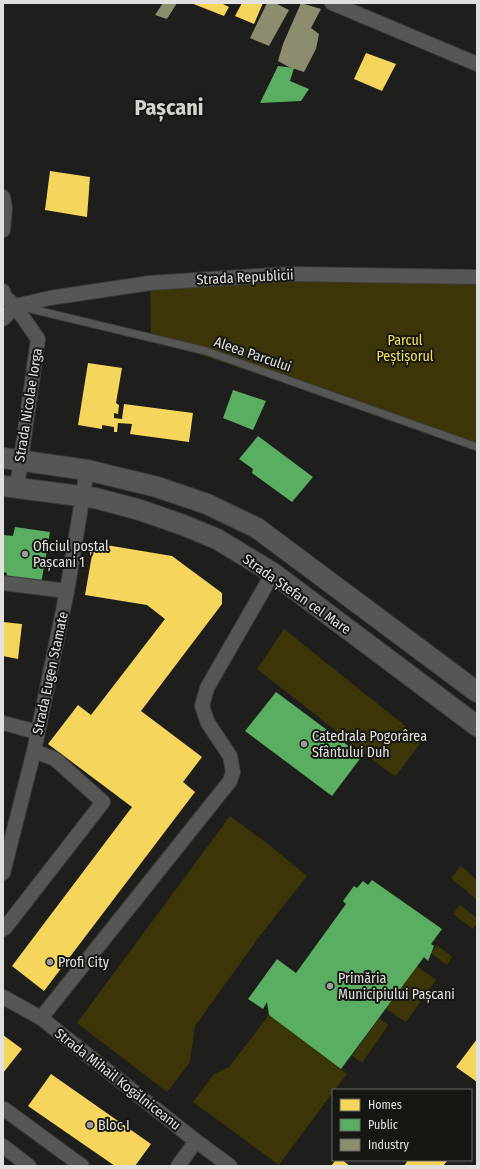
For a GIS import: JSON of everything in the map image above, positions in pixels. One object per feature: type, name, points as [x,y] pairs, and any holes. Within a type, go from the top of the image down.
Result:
[{"type":"main road","name":"Strada Ștefan cel Mare","points":[[11,459],[87,470],[157,487],[207,504],[257,528],[477,692]]},
{"type":"main road","name":"Strada Ștefan cel Mare","points":[[10,486],[95,498],[140,510],[217,539],[273,573],[477,726]]},
{"type":"main road","points":[[402,670],[417,648]]},
{"type":"street","points":[[332,3],[477,64]]},
{"type":"street","points":[[3,197],[5,208],[3,230]]},
{"type":"street","name":"Strada Republicii","points":[[15,306],[50,298],[158,282],[289,274],[477,277]]},
{"type":"street","name":"Strada Nicolae Iorga","points":[[3,291],[5,297],[15,306],[38,340],[11,459],[10,486]]},
{"type":"street","points":[[3,319],[15,306]]},
{"type":"street","name":"Strada Eugen Stamate","points":[[3,873],[34,751],[67,591],[87,470]]},
{"type":"street","points":[[41,1018],[230,781],[233,772],[230,756],[208,723],[202,706],[207,688],[273,573]]},
{"type":"street","points":[[3,583],[67,591]]},
{"type":"street","points":[[3,723],[37,732]]},
{"type":"street","points":[[3,929],[103,802],[55,759],[34,751]]},
{"type":"street","name":"Strada Mihail Kogălniceanu","points":[[3,997],[41,1018],[196,1141],[230,1166]]},
{"type":"street","points":[[3,1110],[4,1109],[82,1166]]},
{"type":"street","points":[[178,1166],[196,1141]]},
{"type":"street","points":[[3,1146],[29,1166]]},
{"type":"lane","name":"Aleea Parcului","points":[[15,306],[206,351],[477,447]]},
{"type":"green space","name":"Parcul Peștișorul","points":[[477,277],[477,448],[151,338],[150,283]]},
{"type":"green space","points":[[284,629],[419,737],[419,745],[395,777],[257,669]]},
{"type":"green space","points":[[230,816],[268,844],[307,876],[259,937],[195,1026],[190,1062],[167,1092],[77,1023]]},
{"type":"green space","points":[[461,866],[477,880],[477,900],[451,878]]},
{"type":"green space","points":[[460,905],[477,918],[477,923],[473,929],[453,914]]},
{"type":"green space","points":[[437,945],[452,957],[447,965],[431,953]]},
{"type":"green space","points":[[417,966],[436,980],[406,1022],[386,1009]]},
{"type":"green space","points":[[269,1015],[347,1074],[336,1089],[332,1089],[332,1093],[279,1165],[193,1102],[214,1074],[229,1067]]},
{"type":"green space","points":[[379,1018],[388,1025],[362,1063],[352,1056]]},
{"type":"building: Homes","points":[[191,3],[221,3],[229,7],[224,16]]},
{"type":"building: Homes","points":[[242,3],[263,3],[254,24],[235,16]]},
{"type":"building: Homes","points":[[366,53],[396,64],[382,91],[354,79]]},
{"type":"building: Homes","points":[[50,171],[90,177],[87,217],[45,210]]},
{"type":"building: Homes","points":[[88,363],[122,368],[116,403],[119,405],[118,414],[114,413],[114,418],[122,419],[124,404],[193,413],[189,442],[130,434],[132,424],[118,423],[117,432],[114,432],[114,427],[102,425],[102,429],[78,425]]},
{"type":"building: Homes","points":[[94,543],[172,556],[222,593],[222,604],[141,711],[202,757],[183,782],[195,792],[44,991],[12,966],[132,807],[48,744],[78,705],[91,715],[165,619],[147,605],[85,595]]},
{"type":"building: Homes","points":[[3,622],[22,624],[18,659],[3,656]]},
{"type":"building: Homes","points":[[3,1035],[22,1049],[3,1073]]},
{"type":"building: Homes","points":[[477,1039],[477,1082],[456,1067]]},
{"type":"building: Homes","name":"Bloc I","points":[[51,1074],[151,1144],[135,1166],[115,1166],[28,1106]]},
{"type":"building: Homes","points":[[335,1161],[343,1161],[350,1166],[331,1166]]},
{"type":"building: Homes","points":[[407,1161],[447,1161],[443,1166],[404,1166]]},
{"type":"building: Public","points":[[278,66],[294,68],[290,81],[309,89],[301,101],[260,103]]},
{"type":"building: Public","points":[[233,390],[266,401],[253,430],[223,418]]},
{"type":"building: Public","points":[[258,436],[313,477],[292,502],[252,473],[253,469],[239,459]]},
{"type":"building: Public","name":"Oficiul poștal Pașcani 1","points":[[15,527],[50,532],[41,584],[6,578],[7,573],[3,572],[3,535],[13,536]]},
{"type":"building: Public","name":"Catedrala Pogorârea Sfântului Duh","points":[[276,692],[362,756],[332,796],[245,731]]},
{"type":"building: Public","name":"Primăria Municipiului Pașcani","points":[[372,880],[442,929],[431,944],[434,946],[428,961],[424,957],[341,1069],[269,1015],[267,1002],[263,1009],[248,999],[277,959],[296,973],[346,904],[343,901],[354,886],[357,888],[363,881],[368,885]]},
{"type":"building: Industry","points":[[163,3],[177,3],[167,19],[155,15]]},
{"type":"building: Industry","points":[[267,3],[275,3],[289,10],[269,46],[250,38]]},
{"type":"building: Industry","points":[[301,3],[321,9],[311,28],[319,34],[316,49],[304,72],[289,67],[278,61],[283,44]]},
{"type":"place","name":"Oficiul poștal Pașcani 1","points":[[25,554]]},
{"type":"place","name":"Catedrala Pogorârea Sfântului Duh","points":[[304,744]]},
{"type":"place","name":"Profi City","points":[[50,962]]},
{"type":"place","name":"Primăria Municipiului Pașcani","points":[[330,986]]},
{"type":"place","name":"Bloc I","points":[[90,1125]]},
{"type":"district","name":"Pașcani","points":[[169,107]]}]
